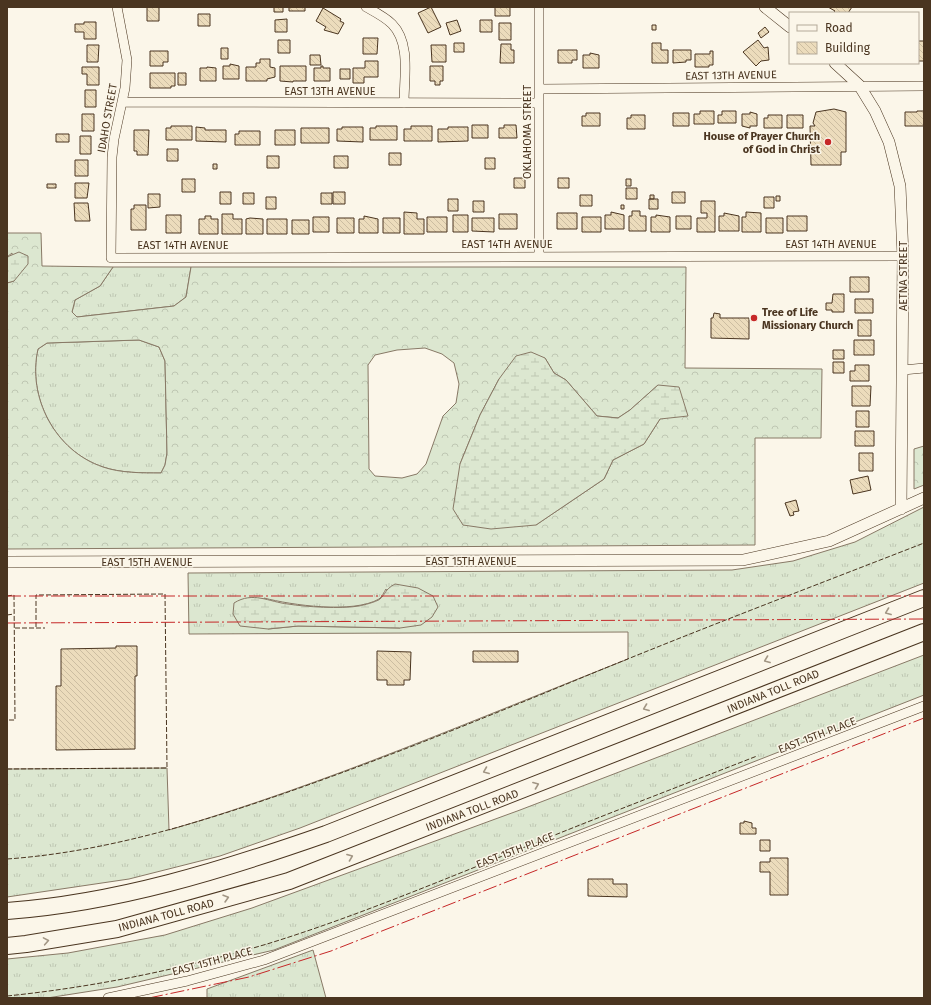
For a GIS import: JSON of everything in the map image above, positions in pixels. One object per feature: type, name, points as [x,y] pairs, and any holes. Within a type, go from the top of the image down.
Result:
[{"type":"highway","points":[[7,911],[85,900],[161,886],[242,863],[326,834],[924,598]]},
{"type":"highway","name":"INDIANA TOLL ROAD","points":[[7,946],[117,929],[289,881],[924,632]]},
{"type":"street","name":"IDAHO STREET","points":[[112,258],[112,157],[122,102],[127,60],[117,7]]},
{"type":"street","points":[[366,7],[393,25],[402,40],[405,59],[404,103]]},
{"type":"street","name":"OKLAHOMA STREET","points":[[539,7],[539,256]]},
{"type":"street","points":[[765,7],[789,26]]},
{"type":"street","name":"AETNA STREET","points":[[836,64],[859,85],[875,111],[895,162],[901,196],[903,256],[902,509]]},
{"type":"street","name":"EAST 13TH AVENUE","points":[[539,89],[859,85],[924,86]]},
{"type":"street","name":"EAST 13TH AVENUE","points":[[122,102],[539,103]]},
{"type":"street","name":"EAST 14TH AVENUE","points":[[112,258],[903,256]]},
{"type":"street","points":[[903,370],[924,368]]},
{"type":"street","name":"EAST 15TH AVENUE","points":[[7,562],[743,560],[829,541],[924,498]]},
{"type":"street","name":"EAST 15TH PLACE","points":[[108,998],[187,980],[264,960],[924,706]]},
{"type":"green space","points":[[7,233],[41,233],[42,266],[113,267],[100,286],[75,300],[72,312],[77,317],[174,306],[186,297],[191,267],[686,267],[685,368],[822,369],[821,438],[755,438],[755,545],[7,549],[7,283],[14,281],[12,253],[7,257]],"holes":[[[139,340],[159,347],[165,361],[167,453],[165,465],[161,473],[124,472],[103,467],[86,459],[71,449],[58,435],[48,420],[41,403],[37,385],[36,367],[38,349],[47,343]],[[425,348],[442,354],[454,363],[459,384],[456,403],[443,416],[426,464],[417,474],[402,478],[375,476],[369,469],[368,365],[375,355],[397,350]],[[545,358],[554,373],[566,380],[597,416],[618,418],[630,410],[658,385],[660,419],[644,444],[613,460],[604,479],[536,525],[460,464],[480,415],[499,379]]]},
{"type":"green space","points":[[19,252],[28,256],[28,264],[14,281],[7,283],[7,257]]},
{"type":"green space","points":[[113,267],[191,267],[186,297],[174,306],[77,317],[72,312],[75,300],[100,286]]},
{"type":"green space","points":[[139,340],[159,347],[165,361],[167,453],[165,465],[161,473],[124,472],[103,467],[86,459],[71,449],[58,435],[48,420],[41,403],[37,385],[36,367],[38,349],[47,343]]},
{"type":"green space","points":[[531,352],[545,358],[554,373],[566,380],[597,416],[618,418],[630,410],[658,385],[679,387],[688,416],[660,419],[644,444],[613,460],[604,479],[536,525],[491,529],[463,525],[453,509],[460,464],[480,415],[499,379],[516,356]]},
{"type":"green space","points":[[924,446],[924,485],[914,489],[914,449]]},
{"type":"green space","points":[[924,507],[924,583],[300,828],[220,856],[129,879],[7,897],[7,769],[167,768],[169,830],[228,812],[343,772],[628,659],[628,632],[189,634],[188,573],[732,570],[793,561],[855,542]],"holes":[[[386,589],[400,628],[298,626],[268,629],[264,598],[322,607],[354,606],[368,604],[379,599]]]},
{"type":"green space","points":[[395,584],[418,588],[433,596],[438,607],[432,617],[421,625],[400,628],[298,626],[268,629],[240,626],[233,614],[234,603],[248,598],[261,598],[281,603],[314,607],[359,606],[380,599],[389,588]]},
{"type":"green space","points":[[924,655],[924,695],[274,950],[117,987],[47,998],[7,998],[7,959],[68,953],[165,935],[252,908],[520,810]]},
{"type":"green space","points":[[313,950],[326,998],[207,998],[207,989]]},
{"type":"building","points":[[147,7],[159,7],[159,21],[147,21]]},
{"type":"building","points":[[274,7],[283,7],[283,12],[274,12]]},
{"type":"building","points":[[289,7],[305,7],[305,11],[289,11]]},
{"type":"building","points":[[431,7],[441,27],[428,33],[418,13]]},
{"type":"building","points":[[495,7],[510,7],[510,16],[495,16]]},
{"type":"building","points":[[828,7],[852,7],[849,12],[834,12],[835,11]]},
{"type":"building","points":[[323,8],[341,19],[340,21],[344,23],[338,34],[324,30],[326,27],[316,21]]},
{"type":"building","points":[[198,14],[210,14],[210,26],[198,26]]},
{"type":"building","points":[[287,19],[287,32],[275,32],[275,20]]},
{"type":"building","points":[[457,20],[461,31],[450,35],[446,23]]},
{"type":"building","points":[[480,20],[492,20],[492,32],[480,32]]},
{"type":"building","points":[[84,22],[96,22],[96,39],[84,39],[84,32],[75,32],[75,24],[84,24]]},
{"type":"building","points":[[499,23],[511,23],[511,40],[499,40]]},
{"type":"building","points":[[652,25],[656,25],[656,30],[652,30]]},
{"type":"building","points":[[765,27],[769,32],[761,38],[758,33]]},
{"type":"building","points":[[363,38],[378,38],[377,54],[363,54]]},
{"type":"building","points":[[278,40],[290,40],[290,53],[278,53]]},
{"type":"building","points":[[758,40],[764,48],[768,47],[769,60],[761,61],[756,66],[743,52]]},
{"type":"building","points":[[919,41],[924,41],[924,61],[919,61]]},
{"type":"building","points":[[454,43],[464,43],[464,52],[454,52]]},
{"type":"building","points":[[652,43],[661,43],[661,50],[668,50],[668,63],[652,63]]},
{"type":"building","points":[[501,44],[511,44],[511,50],[514,50],[514,63],[500,63]]},
{"type":"building","points":[[87,45],[99,45],[98,62],[87,62]]},
{"type":"building","points":[[431,45],[446,45],[446,62],[432,62]]},
{"type":"building","points":[[221,48],[228,48],[228,59],[221,59]]},
{"type":"building","points":[[558,50],[577,50],[577,60],[572,60],[572,63],[558,63]]},
{"type":"building","points":[[673,50],[691,50],[691,60],[673,63]]},
{"type":"building","points":[[150,51],[168,51],[168,62],[163,62],[163,66],[150,66]]},
{"type":"building","points":[[710,51],[713,51],[713,65],[709,65],[709,67],[695,67],[695,54],[710,54]]},
{"type":"building","points":[[590,53],[599,55],[599,68],[583,68],[583,55],[590,55]]},
{"type":"building","points":[[310,55],[320,55],[321,65],[310,65]]},
{"type":"building","points":[[260,59],[270,59],[270,67],[275,68],[275,77],[267,79],[267,81],[246,81],[246,67],[256,67],[256,63],[260,63]]},
{"type":"building","points":[[365,61],[378,61],[378,77],[364,77],[364,83],[353,83],[353,68],[365,68]]},
{"type":"building","points":[[230,64],[239,66],[239,79],[223,79],[223,66],[230,66]]},
{"type":"building","points":[[280,66],[306,66],[306,81],[280,81]]},
{"type":"building","points":[[321,66],[323,66],[323,68],[330,68],[330,81],[314,81],[314,68],[321,68]]},
{"type":"building","points":[[430,66],[443,66],[443,81],[440,81],[440,85],[435,85],[435,81],[430,81]]},
{"type":"building","points":[[82,67],[99,67],[99,85],[87,85],[87,74],[82,74]]},
{"type":"building","points":[[200,68],[216,68],[216,81],[200,81]]},
{"type":"building","points":[[340,69],[350,69],[350,79],[340,79]]},
{"type":"building","points":[[150,73],[175,73],[175,86],[171,86],[171,88],[150,88]]},
{"type":"building","points":[[178,73],[186,73],[186,85],[178,85]]},
{"type":"building","points":[[85,90],[96,90],[96,107],[85,107]]},
{"type":"building","name":"House of Prayer Church of God in Christ","points":[[834,109],[846,112],[846,152],[841,152],[841,165],[811,165],[810,126],[815,126],[813,123],[816,112]]},
{"type":"building","points":[[700,111],[714,111],[714,124],[694,124],[694,114],[700,114]]},
{"type":"building","points":[[722,111],[736,111],[736,123],[718,123],[718,115],[722,115]]},
{"type":"building","points":[[924,111],[924,126],[905,126],[905,112]]},
{"type":"building","points":[[750,112],[757,114],[757,126],[750,126],[750,128],[742,126],[742,114],[750,114]]},
{"type":"building","points":[[586,113],[600,113],[600,126],[582,126],[582,116],[586,116]]},
{"type":"building","points":[[673,113],[689,113],[689,126],[673,126]]},
{"type":"building","points":[[82,114],[94,114],[94,131],[82,131]]},
{"type":"building","points":[[631,115],[645,115],[645,129],[627,129],[627,118],[631,118]]},
{"type":"building","points":[[768,115],[782,115],[782,128],[764,128],[764,118],[768,118]]},
{"type":"building","points":[[787,115],[803,115],[803,128],[787,128]]},
{"type":"building","points":[[472,125],[488,125],[488,138],[472,138]]},
{"type":"building","points":[[504,125],[516,125],[517,138],[499,138],[499,128],[504,128]]},
{"type":"building","points":[[171,126],[192,126],[192,140],[166,140],[166,128],[171,128]]},
{"type":"building","points":[[376,126],[397,126],[397,140],[370,140],[370,128],[376,128]]},
{"type":"building","points":[[411,126],[432,126],[432,141],[404,141],[404,129],[411,129]]},
{"type":"building","points":[[196,127],[205,128],[205,130],[226,130],[226,142],[196,141]]},
{"type":"building","points":[[342,127],[363,127],[363,142],[337,141],[337,129],[342,129]]},
{"type":"building","points":[[448,127],[468,127],[468,141],[438,142],[438,129],[448,129]]},
{"type":"building","points":[[301,128],[329,128],[329,143],[301,143]]},
{"type":"building","points":[[134,130],[149,130],[148,155],[137,155],[137,151],[134,151]]},
{"type":"building","points":[[275,130],[295,130],[295,145],[275,145]]},
{"type":"building","points":[[239,131],[260,131],[260,145],[235,145],[235,134],[239,134]]},
{"type":"building","points":[[56,134],[69,134],[69,142],[56,142]]},
{"type":"building","points":[[80,136],[91,136],[91,154],[80,154]]},
{"type":"building","points":[[167,149],[178,149],[178,161],[167,161]]},
{"type":"building","points":[[389,153],[401,153],[401,165],[389,165]]},
{"type":"building","points":[[267,156],[279,156],[279,168],[267,168]]},
{"type":"building","points":[[334,156],[348,156],[348,168],[334,168]]},
{"type":"building","points":[[485,158],[495,158],[495,169],[485,169]]},
{"type":"building","points":[[75,160],[88,160],[88,176],[75,176]]},
{"type":"building","points":[[213,164],[217,164],[217,169],[213,169]]},
{"type":"building","points":[[514,178],[525,178],[525,188],[514,188]]},
{"type":"building","points":[[558,178],[569,178],[569,188],[558,188]]},
{"type":"building","points":[[182,179],[195,179],[195,192],[182,192]]},
{"type":"building","points":[[626,179],[631,179],[631,186],[626,186]]},
{"type":"building","points":[[75,183],[89,183],[87,198],[75,198]]},
{"type":"building","points":[[47,184],[56,184],[56,188],[47,188]]},
{"type":"building","points":[[626,188],[637,188],[637,199],[626,199]]},
{"type":"building","points":[[220,192],[231,192],[231,204],[220,204]]},
{"type":"building","points":[[333,192],[345,192],[345,204],[333,204]]},
{"type":"building","points":[[672,192],[685,192],[685,203],[672,203]]},
{"type":"building","points":[[243,193],[254,193],[254,204],[243,204]]},
{"type":"building","points":[[321,193],[332,193],[332,204],[321,204]]},
{"type":"building","points":[[148,194],[160,194],[160,207],[148,208]]},
{"type":"building","points":[[580,195],[592,195],[592,206],[580,206]]},
{"type":"building","points":[[650,195],[654,195],[654,199],[650,199]]},
{"type":"building","points":[[776,196],[780,196],[780,201],[776,201]]},
{"type":"building","points":[[266,197],[276,197],[276,209],[266,209]]},
{"type":"building","points":[[764,197],[774,197],[774,208],[764,208]]},
{"type":"building","points":[[448,199],[458,199],[458,211],[448,211]]},
{"type":"building","points":[[649,199],[658,199],[658,209],[649,209]]},
{"type":"building","points":[[473,201],[484,201],[484,212],[473,212]]},
{"type":"building","points":[[701,201],[715,201],[715,232],[697,232],[697,218],[707,218],[707,213],[701,213]]},
{"type":"building","points":[[74,203],[88,203],[90,221],[75,221]]},
{"type":"building","points":[[134,205],[146,205],[146,230],[131,230],[131,209],[134,209]]},
{"type":"building","points":[[621,205],[624,205],[624,209],[621,209]]},
{"type":"building","points":[[632,211],[640,211],[640,216],[646,216],[646,231],[629,231],[629,216],[632,216]]},
{"type":"building","points":[[404,212],[417,213],[417,219],[424,219],[424,234],[404,234]]},
{"type":"building","points":[[611,212],[624,215],[624,229],[605,229],[605,215],[611,215]]},
{"type":"building","points":[[746,212],[761,213],[761,232],[742,232],[742,217],[746,217]]},
{"type":"building","points":[[557,213],[577,213],[577,229],[557,229]]},
{"type":"building","points":[[724,213],[739,216],[739,231],[719,231],[719,216],[724,216]]},
{"type":"building","points":[[222,214],[233,214],[233,219],[242,219],[242,234],[222,234]]},
{"type":"building","points":[[499,214],[517,214],[517,229],[499,229]]},
{"type":"building","points":[[166,215],[181,215],[181,233],[166,233]]},
{"type":"building","points":[[453,215],[468,215],[468,232],[453,232]]},
{"type":"building","points":[[656,215],[670,217],[670,232],[651,232],[651,217],[656,217]]},
{"type":"building","points":[[205,216],[211,216],[211,219],[218,219],[218,234],[199,234],[199,219],[205,219]]},
{"type":"building","points":[[364,216],[378,219],[378,233],[359,233],[359,219],[364,219]]},
{"type":"building","points":[[676,216],[691,216],[691,229],[676,229]]},
{"type":"building","points":[[787,216],[807,216],[807,231],[787,231]]},
{"type":"building","points":[[313,217],[329,217],[329,232],[313,232]]},
{"type":"building","points":[[427,217],[447,217],[447,232],[427,232]]},
{"type":"building","points":[[582,217],[601,217],[601,232],[582,232]]},
{"type":"building","points":[[337,218],[354,218],[354,233],[337,233]]},
{"type":"building","points":[[383,218],[400,218],[400,233],[383,233]]},
{"type":"building","points":[[472,218],[494,218],[494,232],[472,231]]},
{"type":"building","points":[[766,218],[783,218],[783,233],[766,233]]},
{"type":"building","points":[[246,219],[263,219],[263,234],[246,234]]},
{"type":"building","points":[[267,219],[287,219],[287,234],[267,234]]},
{"type":"building","points":[[292,220],[309,220],[309,234],[292,234]]},
{"type":"building","points":[[850,277],[869,277],[869,292],[850,292]]},
{"type":"building","points":[[833,294],[844,294],[844,312],[832,312],[832,310],[826,310],[826,303],[832,303]]},
{"type":"building","points":[[855,299],[873,299],[873,313],[855,313]]},
{"type":"building","points":[[714,313],[720,314],[720,318],[749,318],[749,339],[711,338],[711,318],[713,318]]},
{"type":"building","points":[[858,320],[871,320],[871,336],[858,336]]},
{"type":"building","points":[[854,340],[874,340],[874,355],[854,355]]},
{"type":"building","points":[[833,350],[844,350],[844,359],[833,359]]},
{"type":"building","points":[[833,362],[844,362],[844,373],[833,373]]},
{"type":"building","points":[[855,365],[869,365],[869,381],[850,381],[850,371],[855,371]]},
{"type":"building","points":[[852,386],[871,386],[870,406],[852,406]]},
{"type":"building","points":[[856,411],[869,411],[869,427],[856,427]]},
{"type":"building","points":[[855,431],[874,431],[874,446],[855,446]]},
{"type":"building","points":[[859,453],[873,453],[873,471],[859,471]]},
{"type":"building","points":[[868,476],[871,490],[853,494],[850,480]]},
{"type":"building","points":[[796,500],[799,511],[793,512],[794,515],[790,516],[785,503]]},
{"type":"building","points":[[116,646],[137,646],[137,676],[135,676],[135,749],[56,750],[56,686],[61,686],[61,649],[116,648]]},
{"type":"building","points":[[377,651],[411,652],[410,680],[404,680],[404,685],[387,685],[387,680],[377,680]]},
{"type":"building","points":[[473,651],[518,651],[518,662],[473,662]]},
{"type":"building","points":[[744,821],[752,823],[752,828],[756,828],[756,834],[740,834],[740,823],[744,823]]},
{"type":"building","points":[[760,840],[770,840],[770,851],[760,851]]},
{"type":"building","points":[[770,858],[788,858],[788,895],[770,895],[770,872],[760,872],[760,862],[770,862]]},
{"type":"building","points":[[588,879],[613,879],[613,884],[627,884],[627,897],[588,896]]},
{"type":"fence","points":[[7,859],[80,850],[116,843],[187,825],[291,791],[431,739],[746,612],[924,543]]},
{"type":"fence","points":[[7,769],[167,768],[165,594],[36,595],[36,628]]},
{"type":"fence","points":[[7,596],[14,595],[15,720],[7,720]]},
{"type":"fence","points":[[7,615],[14,614]]},
{"type":"fence","points":[[15,628],[45,628]]},
{"type":"fence","points":[[7,996],[73,988],[138,976],[267,944],[402,896],[757,756]]},
{"type":"power","points":[[7,596],[924,596]]},
{"type":"power","points":[[7,623],[924,619]]},
{"type":"power","points":[[149,998],[249,977],[331,951],[924,718]]},
{"type":"place","name":"House of Prayer Church of God in Christ","points":[[828,142]]},
{"type":"place","name":"Tree of Life Missionary Church","points":[[754,318]]}]
